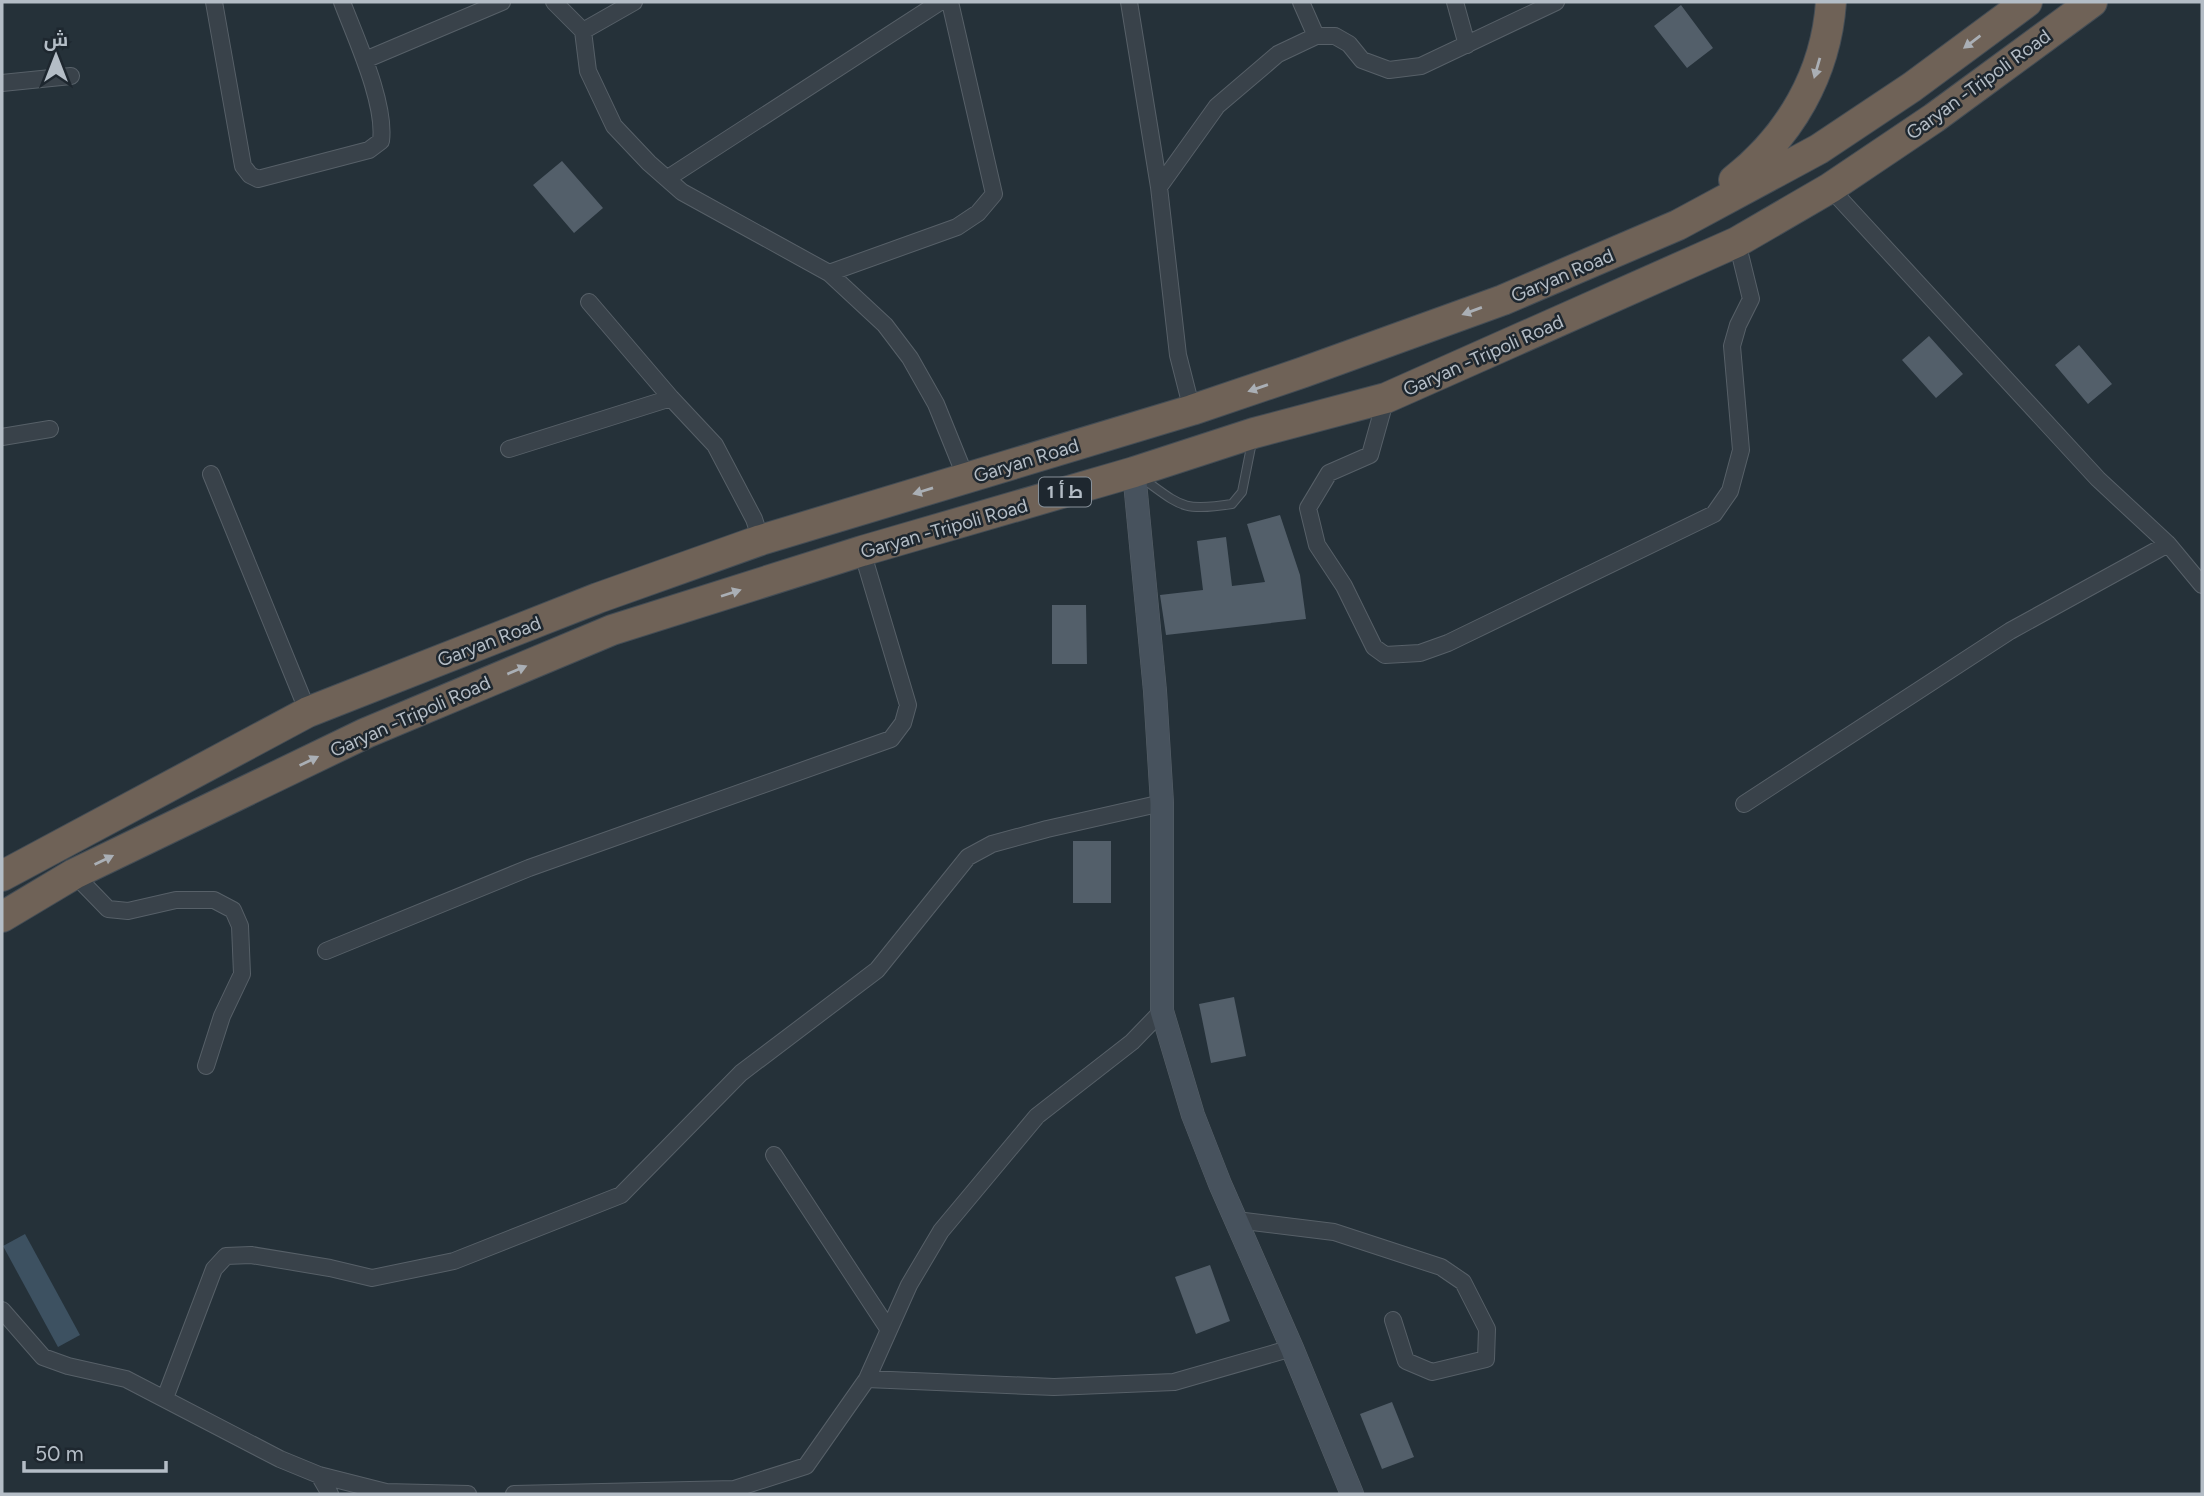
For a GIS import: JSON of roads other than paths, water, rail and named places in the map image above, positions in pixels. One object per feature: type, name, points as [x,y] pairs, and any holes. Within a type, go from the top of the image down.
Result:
[{"type":"highway","points":[[1678,225],[1752,166],[1777,141],[1791,121],[1813,81],[1823,48],[1830,2]]},
{"type":"highway","name":"Garyan Road","points":[[2,876],[308,712],[598,598],[761,540],[1192,410],[1503,300],[1678,225],[1819,149],[1912,87],[2027,2]]},
{"type":"highway","name":"Garyan -Tripoli Road","points":[[2,917],[74,874],[366,733],[612,630],[862,551],[1134,472],[1254,433],[1386,398],[1737,242],[1830,188],[1934,118],[2092,2]]},
{"type":"street","points":[[214,2],[243,166],[250,175],[258,179],[369,150],[381,141],[383,125],[365,60],[342,2]]},
{"type":"street","points":[[365,60],[502,2]]},
{"type":"street","points":[[554,2],[583,31],[587,71],[614,126],[649,163],[682,192],[829,273],[885,325],[910,358],[936,404],[966,478]]},
{"type":"street","points":[[583,31],[634,2]]},
{"type":"street","points":[[668,178],[940,2]]},
{"type":"street","points":[[829,273],[957,227],[978,213],[994,194],[950,2]]},
{"type":"street","points":[[1129,2],[1159,187],[1178,355],[1192,410]]},
{"type":"street","points":[[1301,2],[1316,36]]},
{"type":"street","points":[[1455,2],[1467,45]]},
{"type":"street","points":[[1159,187],[1217,106],[1278,54],[1316,36],[1335,36],[1349,44],[1362,60],[1389,70],[1421,66],[1556,2]]},
{"type":"street","points":[[2,83],[71,76]]},
{"type":"street","points":[[1830,188],[2098,480],[2168,544],[2202,585]]},
{"type":"street","points":[[1386,398],[1370,455],[1329,473],[1308,508],[1317,545],[1343,586],[1374,648],[1385,655],[1420,653],[1448,643],[1714,514],[1730,491],[1741,450],[1732,346],[1738,325],[1751,299],[1737,242]]},
{"type":"street","points":[[589,302],[671,398],[715,444],[754,519],[761,540]]},
{"type":"street","points":[[509,449],[671,398]]},
{"type":"street","points":[[2,437],[50,429]]},
{"type":"street","points":[[1134,472],[1155,691],[1161,803],[1162,1010],[1193,1115],[1220,1184],[1352,1494]]},
{"type":"street","points":[[211,474],[308,712]]},
{"type":"street","points":[[1744,804],[2010,631],[2168,544]]},
{"type":"street","points":[[326,951],[529,868],[891,739],[902,723],[908,705],[862,551]]},
{"type":"street","points":[[165,1398],[214,1269],[226,1256],[251,1255],[372,1278],[454,1261],[621,1195],[741,1073],[877,970],[968,857],[992,844],[1161,803]]},
{"type":"street","points":[[74,874],[108,909],[128,911],[176,900],[214,900],[233,910],[240,926],[242,974],[222,1016],[206,1066]]},
{"type":"street","points":[[514,1494],[734,1492],[806,1466],[867,1379],[909,1284],[941,1231],[1037,1116],[1132,1042],[1162,1010]]},
{"type":"street","points":[[774,1155],[889,1331]]},
{"type":"street","points":[[1237,1220],[1334,1232],[1441,1267],[1463,1282],[1487,1329],[1486,1359],[1432,1372],[1406,1361],[1393,1320]]},
{"type":"street","points":[[2,1310],[43,1357],[68,1366],[126,1379],[280,1460],[318,1475],[386,1492],[468,1494]]},
{"type":"street","points":[[867,1379],[1054,1387],[1174,1382],[1292,1348]]},
{"type":"street","points":[[318,1475],[330,1494]]},
{"type":"lane","points":[[1134,472],[1178,504],[1199,509],[1232,504],[1242,492],[1254,433]]},
{"type":"water","points":[[25,1234],[80,1335],[58,1347],[3,1246]]}]
